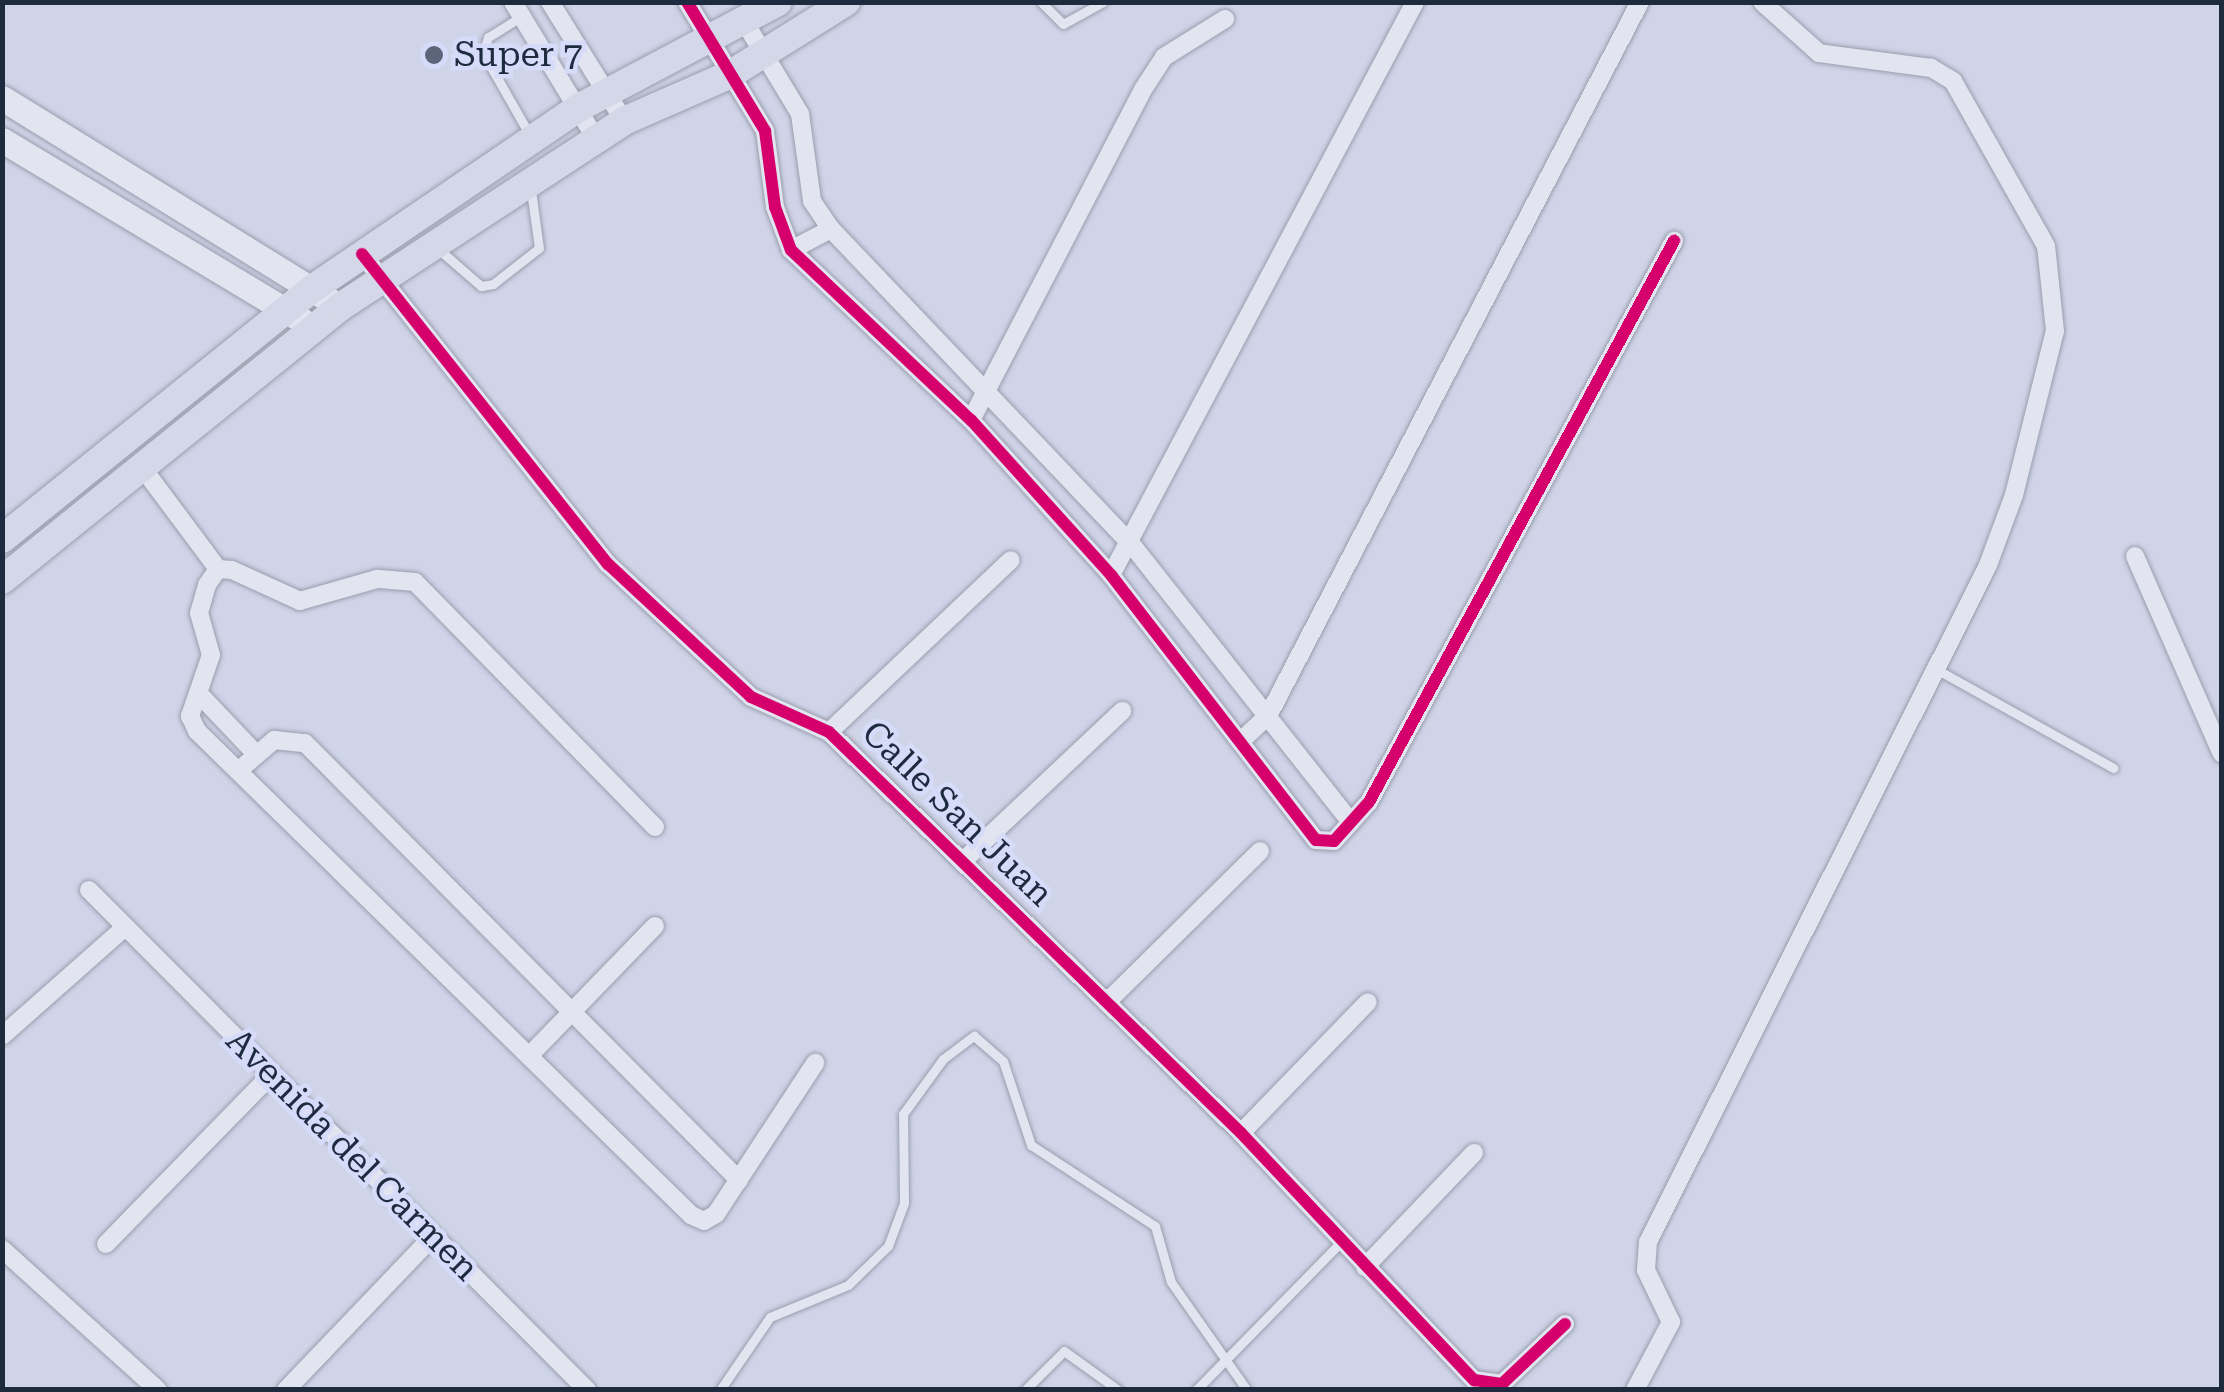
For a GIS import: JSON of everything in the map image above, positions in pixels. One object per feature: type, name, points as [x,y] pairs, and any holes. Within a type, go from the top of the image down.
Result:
[{"type":"main road","points":[[2,539],[285,309],[362,254],[604,92],[778,2]]},
{"type":"main road","points":[[2,580],[340,307],[624,121],[731,74],[846,2]]},
{"type":"street","points":[[550,2],[624,121]]},
{"type":"street","points":[[687,2],[714,38],[765,132],[775,208],[791,250],[971,420],[1111,575],[1244,738],[1316,840],[1334,841],[1351,822],[1674,241]]},
{"type":"street","points":[[1111,575],[1132,545],[1415,2]]},
{"type":"street","points":[[1244,738],[1268,716],[1640,2]]},
{"type":"street","points":[[1636,1390],[1671,1322],[1646,1270],[1648,1242],[1938,670],[2014,495],[2055,332],[2054,273],[2036,223],[1947,74],[1819,53],[1762,2]]},
{"type":"street","points":[[517,10],[596,139]]},
{"type":"street","points":[[971,420],[1144,88],[1164,57],[1225,19]]},
{"type":"street","points":[[744,21],[800,114],[812,200],[831,229],[988,388],[1132,545],[1351,822]]},
{"type":"street","points":[[2,98],[340,307]]},
{"type":"street","points":[[2,140],[313,327]]},
{"type":"street","points":[[791,250],[831,229]]},
{"type":"street","name":"Calle San Juan","points":[[362,254],[608,564],[751,696],[829,732],[1241,1133],[1474,1380],[1502,1384],[1565,1324]]},
{"type":"street","points":[[142,467],[218,569],[300,600],[377,579],[415,582],[654,827]]},
{"type":"street","points":[[2135,556],[2222,754]]},
{"type":"street","points":[[829,732],[1011,560]]},
{"type":"street","points":[[218,569],[199,613],[211,656],[201,696],[190,716],[197,731],[691,1215],[704,1221],[716,1214],[815,1064]]},
{"type":"street","points":[[201,696],[257,755]]},
{"type":"street","points":[[963,861],[1122,711]]},
{"type":"street","points":[[238,771],[286,736],[305,744],[739,1180]]},
{"type":"street","points":[[1107,1002],[1260,851]]},
{"type":"street","name":"Avenida del Carmen","points":[[89,890],[432,1237],[585,1384]]},
{"type":"street","points":[[529,1056],[655,926]]},
{"type":"street","points":[[2,1036],[125,927]]},
{"type":"street","points":[[1241,1133],[1368,1002]]},
{"type":"street","points":[[106,1244],[272,1075]]},
{"type":"street","points":[[1365,1268],[1474,1153]]},
{"type":"street","points":[[286,1390],[432,1237]]},
{"type":"street","points":[[2,1249],[158,1390]]},
{"type":"lane","points":[[1040,2],[1063,24],[1103,2]]},
{"type":"lane","points":[[517,10],[488,36],[483,53],[532,139]]},
{"type":"lane","points":[[433,245],[481,286],[493,284],[539,248],[543,233],[530,182]]},
{"type":"lane","points":[[1938,670],[2113,768]]},
{"type":"lane","points":[[720,1390],[770,1317],[848,1285],[888,1246],[904,1203],[903,1114],[944,1058],[974,1036],[1002,1061],[1031,1145],[1154,1226],[1171,1282],[1248,1390]]},
{"type":"lane","points":[[1196,1390],[1224,1356],[1341,1242]]},
{"type":"lane","points":[[1025,1390],[1064,1351],[1118,1390]]},
{"type":"cycle path","points":[[687,2],[765,131],[775,207],[791,250],[971,420],[1111,575],[1316,840],[1334,841],[1369,802],[1674,241]]},
{"type":"cycle path","points":[[362,254],[608,564],[751,697],[829,732],[1241,1133],[1474,1380],[1502,1384],[1565,1324]]},
{"type":"place","name":"Super 7","points":[[434,55]]}]
